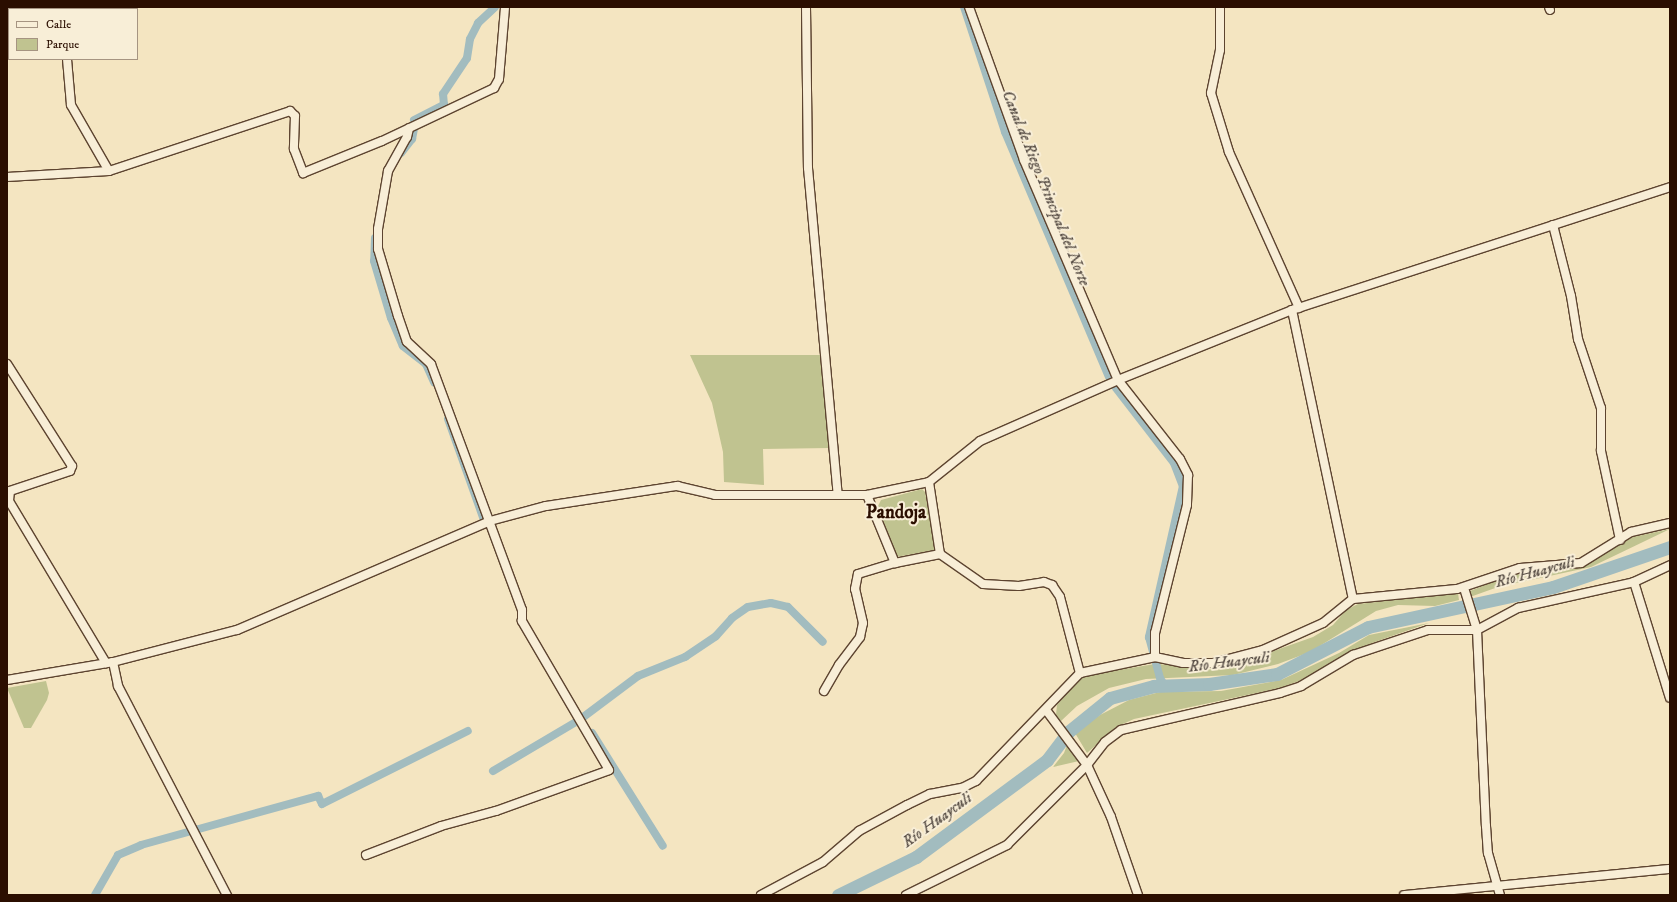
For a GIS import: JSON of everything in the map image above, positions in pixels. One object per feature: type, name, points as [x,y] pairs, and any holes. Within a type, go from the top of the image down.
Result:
[{"type":"street","points":[[7,177],[109,171],[290,110],[295,116],[294,149],[303,173],[409,128],[494,88],[499,79],[504,7]]},
{"type":"street","points":[[806,7],[808,168],[838,495]]},
{"type":"street","points":[[968,7],[1024,160],[1118,380],[1180,459],[1188,475],[1186,505],[1155,633],[1155,657]]},
{"type":"street","points":[[1220,7],[1220,50],[1211,93],[1229,152],[1295,309],[1353,598]]},
{"type":"street","points":[[67,60],[71,104],[109,171]]},
{"type":"street","points":[[366,855],[441,826],[496,811],[609,770],[522,621],[522,610],[431,364],[406,342],[378,249],[378,229],[388,171],[408,137],[409,128]]},
{"type":"street","points":[[7,680],[110,663],[238,630],[490,522],[575,499],[677,486],[715,495],[867,495],[929,482],[980,441],[1118,380],[1295,309],[1670,187]]},
{"type":"street","points":[[1553,225],[1571,296],[1578,339],[1602,408],[1601,451],[1620,540]]},
{"type":"street","points":[[7,364],[72,466],[70,471],[10,491],[9,501],[110,663],[118,686],[226,895]]},
{"type":"street","points":[[929,482],[940,554]]},
{"type":"street","points":[[867,495],[895,563]]},
{"type":"street","points":[[761,895],[823,862],[860,831],[908,805],[930,794],[962,788],[976,781],[1080,673],[1155,657],[1183,663],[1213,663],[1263,650],[1324,623],[1353,598],[1465,592],[1520,568],[1581,563],[1631,532],[1670,523]]},
{"type":"street","points":[[824,691],[839,665],[860,637],[863,623],[855,588],[858,574],[895,563],[940,554],[983,584],[1019,586],[1044,582],[1052,586],[1060,597],[1080,673]]},
{"type":"street","points":[[906,895],[1007,845],[1087,765],[1106,742],[1121,730],[1280,693],[1301,686],[1353,655],[1428,630],[1475,626],[1518,608],[1634,582],[1670,565]]},
{"type":"street","points":[[1634,582],[1670,698]]},
{"type":"street","points":[[1465,592],[1475,626],[1488,853],[1500,895]]},
{"type":"street","points":[[1046,710],[1072,742],[1087,765],[1111,817],[1138,895]]},
{"type":"street","points":[[1404,895],[1497,884],[1670,869]]},
{"type":"green space","points":[[690,355],[820,355],[829,448],[763,449],[764,485],[724,482],[723,452],[712,403]]},
{"type":"green space","points":[[922,489],[925,492],[935,545],[934,550],[896,557],[878,506],[881,500]]},
{"type":"green space","points":[[1670,529],[1591,567],[1498,587],[1470,597],[1470,591],[1521,571],[1583,566],[1633,537]]},
{"type":"green space","points":[[1458,593],[1459,600],[1435,606],[1398,605],[1376,611],[1310,652],[1278,664],[1233,675],[1146,679],[1109,688],[1077,706],[1061,721],[1056,715],[1057,705],[1082,676],[1155,664],[1209,667],[1243,662],[1313,637],[1333,625],[1346,610],[1358,604]]},
{"type":"green space","points":[[1429,623],[1372,643],[1299,681],[1280,688],[1134,719],[1116,727],[1087,753],[1075,733],[1100,715],[1129,700],[1160,692],[1221,691],[1281,680],[1339,653],[1369,635]]},
{"type":"green space","points":[[46,681],[49,693],[47,700],[31,728],[24,728],[7,688]]},
{"type":"green space","points":[[1067,745],[1079,761],[1053,767],[1064,753]]},
{"type":"waterway","points":[[414,120],[444,105],[443,94],[467,58],[470,39],[478,23],[495,7]]},
{"type":"waterway","name":"Canal de Riego Principal del Norte","points":[[964,7],[1005,132],[1109,377]]},
{"type":"waterway","points":[[401,153],[412,139],[414,129]]},
{"type":"waterway","points":[[375,238],[374,261],[391,318],[403,346],[426,364],[434,382]]},
{"type":"waterway","name":"Canal de Riego Principal del Norte","points":[[1116,388],[1174,463],[1183,486],[1149,637],[1160,678],[1165,686]]},
{"type":"waterway","points":[[448,419],[484,520]]},
{"type":"waterway","name":"Río Huayculi","points":[[838,895],[916,857],[1047,760],[1068,732],[1110,698],[1154,686],[1209,684],[1277,674],[1368,627],[1553,587],[1670,547]]},
{"type":"waterway","points":[[582,718],[638,676],[685,657],[716,636],[732,618],[748,607],[771,603],[788,607],[823,642]]},
{"type":"waterway","points":[[493,771],[576,722]]},
{"type":"waterway","points":[[95,895],[118,855],[141,845],[318,796],[322,804],[468,731]]},
{"type":"waterway","points":[[592,733],[663,846]]},
{"type":"district","name":"Pandoja","points":[[896,513]]}]
